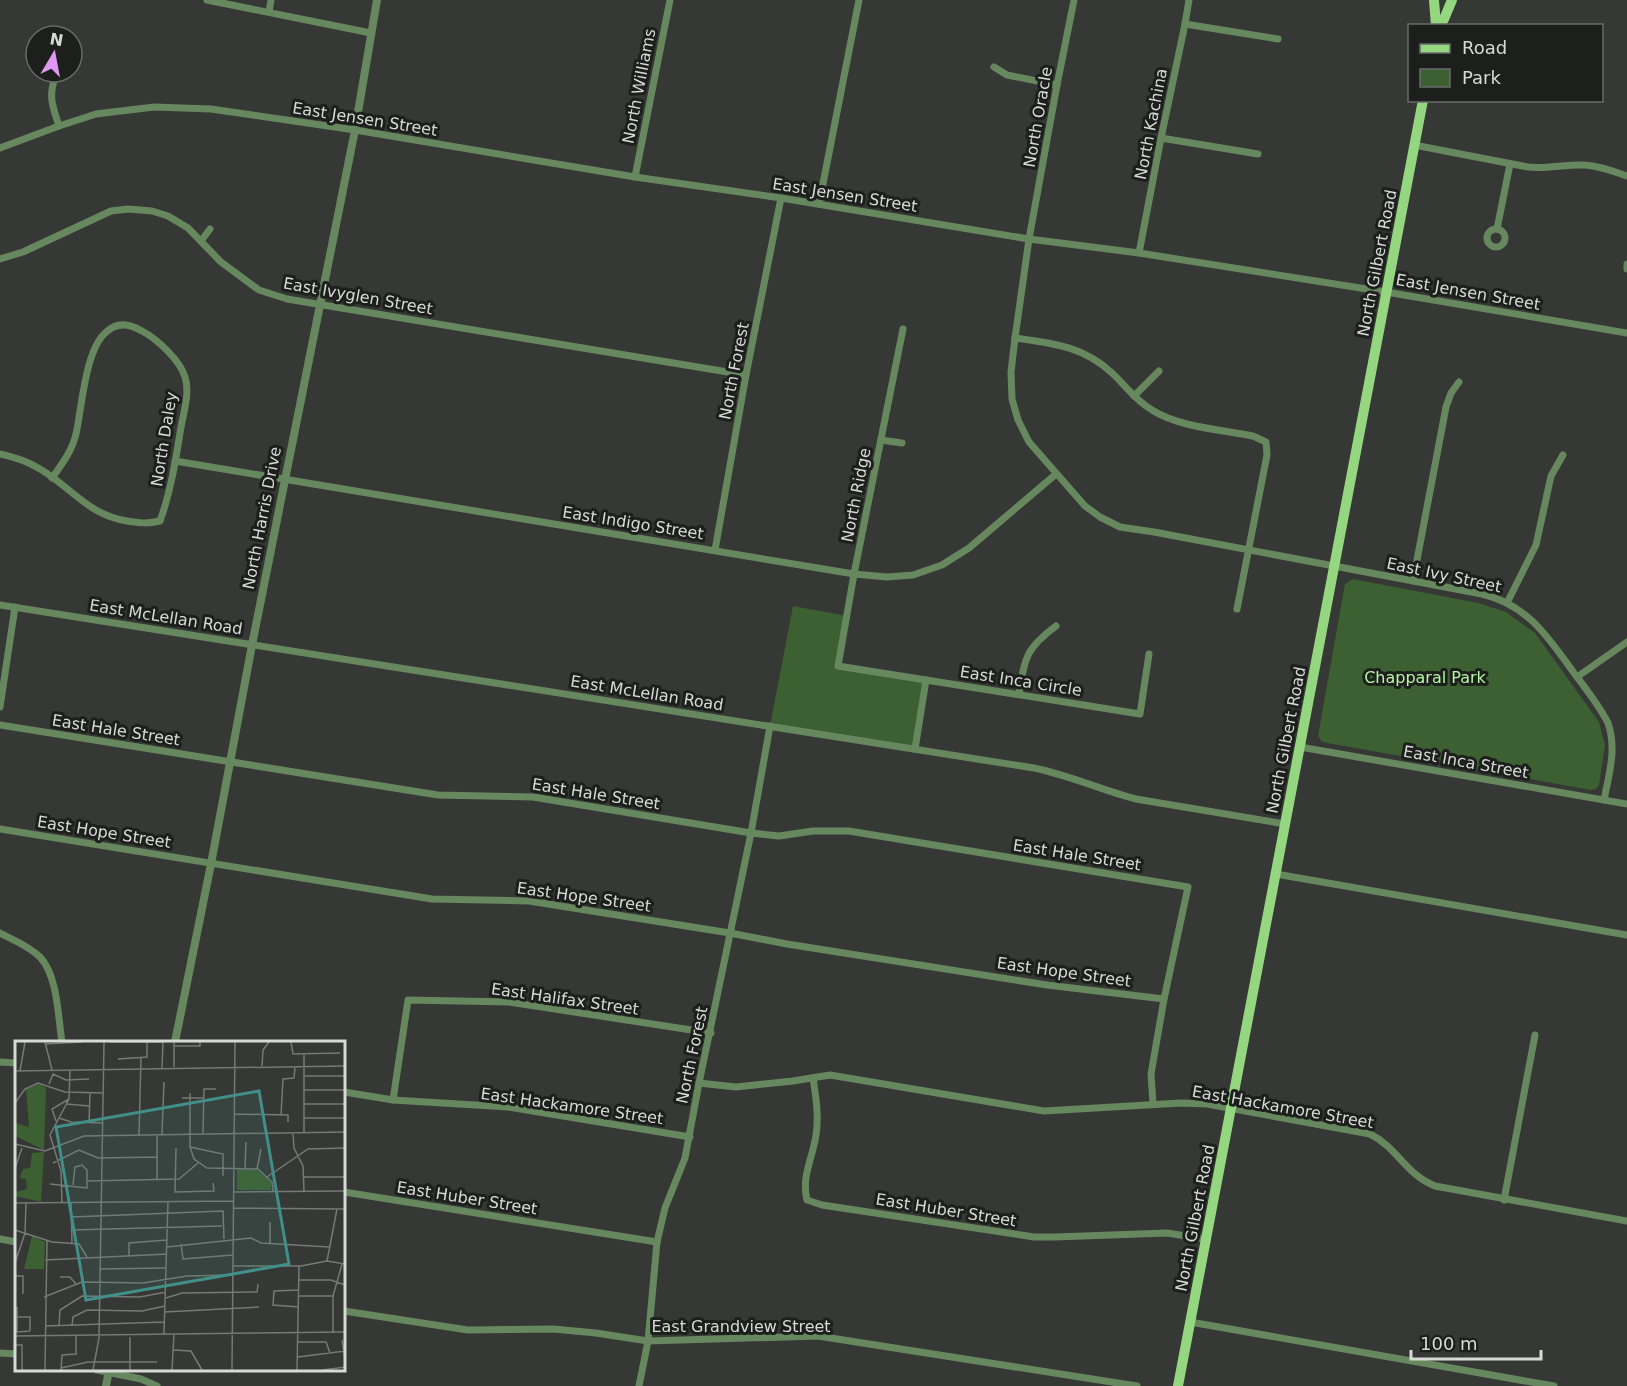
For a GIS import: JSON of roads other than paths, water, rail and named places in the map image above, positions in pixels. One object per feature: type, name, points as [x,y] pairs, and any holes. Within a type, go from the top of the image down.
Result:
[{"type":"main road","points":[[1434,0],[1438,24]]},
{"type":"main road","points":[[1439,24],[1452,0]]},
{"type":"main road","name":"North Gilbert Road","points":[[1179,1386],[1423,102]]},
{"type":"street","points":[[207,0],[371,33]]},
{"type":"street","points":[[269,12],[271,0]]},
{"type":"street","name":"North Harris Drive","points":[[175,1041],[355,130],[377,0]]},
{"type":"street","name":"North Williams","points":[[635,177],[670,0]]},
{"type":"street","points":[[819,204],[859,0]]},
{"type":"street","name":"North Oracle","points":[[1029,239],[1074,0]]},
{"type":"street","name":"North Kachina","points":[[1140,253],[1189,0]]},
{"type":"street","points":[[1185,24],[1278,39]]},
{"type":"street","points":[[994,66],[1007,75],[1057,85]]},
{"type":"street","points":[[52,84],[51,101],[60,126]]},
{"type":"street","name":"East Jensen Street","points":[[0,148],[96,114],[154,107],[211,109],[355,130],[1029,239],[1140,253],[1627,333]]},
{"type":"street","points":[[1161,138],[1258,154]]},
{"type":"street","points":[[1414,145],[1510,164],[1542,168],[1592,166],[1627,176]]},
{"type":"street","points":[[1497,229],[1510,164]]},
{"type":"street","name":"North Forest","points":[[715,550],[781,198]]},
{"type":"street","name":"East Ivyglen Street","points":[[0,259],[23,252],[111,211],[128,209],[152,211],[168,216],[188,228],[221,262],[259,290],[287,299],[746,375]]},
{"type":"street","points":[[201,241],[210,229]]},
{"type":"street","points":[[1029,239],[1011,372],[1012,399],[1018,420],[1029,442],[1056,474]]},
{"type":"street","points":[[1627,264],[1627,269]]},
{"type":"street","name":"North Daley","points":[[120,324],[135,327],[149,334],[178,362],[186,378],[186,397],[175,461],[166,505],[160,521],[147,524],[113,519],[96,511],[52,478],[68,455],[75,436],[91,358],[98,342],[105,332],[120,324]]},
{"type":"street","name":"North Ridge","points":[[838,666],[854,573],[903,329]]},
{"type":"street","points":[[1015,338],[1070,347],[1094,358],[1150,410],[1170,420],[1253,436],[1266,442],[1267,455],[1237,609]]},
{"type":"street","points":[[1134,396],[1159,371]]},
{"type":"street","points":[[1413,581],[1446,407],[1451,393],[1459,382]]},
{"type":"street","points":[[881,440],[902,443]]},
{"type":"street","points":[[0,454],[24,460],[52,478]]},
{"type":"street","points":[[1507,603],[1536,545],[1551,476],[1563,455]]},
{"type":"street","name":"East Indigo Street","points":[[175,461],[887,577],[913,575],[942,565],[969,548],[1056,474]]},
{"type":"street","name":"East Ivy Street","points":[[1056,474],[1085,506],[1120,527],[1491,596],[1507,603],[1526,615],[1543,631],[1604,714],[1612,740],[1612,759],[1604,800]]},
{"type":"street","name":"East McLellan Road","points":[[0,605],[1034,768],[1051,771],[1136,799],[1285,824]]},
{"type":"street","points":[[0,707],[15,607]]},
{"type":"street","points":[[1019,694],[1030,650],[1040,637],[1056,626]]},
{"type":"street","points":[[1577,677],[1627,642]]},
{"type":"street","name":"East Inca Circle","points":[[838,666],[1140,714],[1149,654]]},
{"type":"street","points":[[915,749],[926,680]]},
{"type":"street","name":"East Hale Street","points":[[0,725],[438,795],[533,797],[779,836],[813,831],[849,831],[1188,886],[1164,999]]},
{"type":"street","name":"North Forest","points":[[639,1386],[648,1341],[657,1242],[665,1208],[685,1158],[690,1137],[770,726]]},
{"type":"street","name":"East Inca Street","points":[[1300,747],[1627,804]]},
{"type":"street","name":"East Hope Street","points":[[0,829],[432,899],[529,901],[1036,983],[1164,999]]},
{"type":"street","points":[[1276,874],[1627,935]]},
{"type":"street","points":[[0,933],[22,944],[40,958],[51,975],[62,1041]]},
{"type":"street","points":[[1153,1104],[1151,1074],[1164,999]]},
{"type":"street","name":"East Halifax Street","points":[[393,1100],[408,1000],[509,1002],[711,1033]]},
{"type":"street","points":[[1504,1200],[1535,1035]]},
{"type":"street","points":[[0,1062],[15,1063]]},
{"type":"street","name":"East Hackamore Street","points":[[699,1083],[736,1086],[830,1076],[843,1077],[1044,1111],[1189,1102],[1370,1134],[1387,1144],[1411,1172],[1426,1183],[1443,1189],[1627,1221]]},
{"type":"street","name":"East Huber Street","points":[[813,1078],[817,1119],[816,1135],[805,1181],[807,1200],[822,1205],[1034,1237],[1167,1233],[1206,1239]]},
{"type":"street","name":"East Hackamore Street","points":[[345,1092],[393,1100],[508,1107],[690,1137]]},
{"type":"street","name":"East Huber Street","points":[[345,1192],[657,1242]]},
{"type":"street","points":[[0,1239],[15,1242]]},
{"type":"street","name":"East Grandview Street","points":[[345,1311],[468,1330],[553,1329],[648,1341],[818,1336],[1137,1386]]},
{"type":"street","points":[[1190,1322],[1554,1386]]},
{"type":"street","points":[[0,1353],[15,1354]]},
{"type":"street","points":[[106,1386],[109,1371],[141,1379],[157,1386]]},
{"type":"park label","name":"Chapparal Park","points":[[1425,677]]}]
